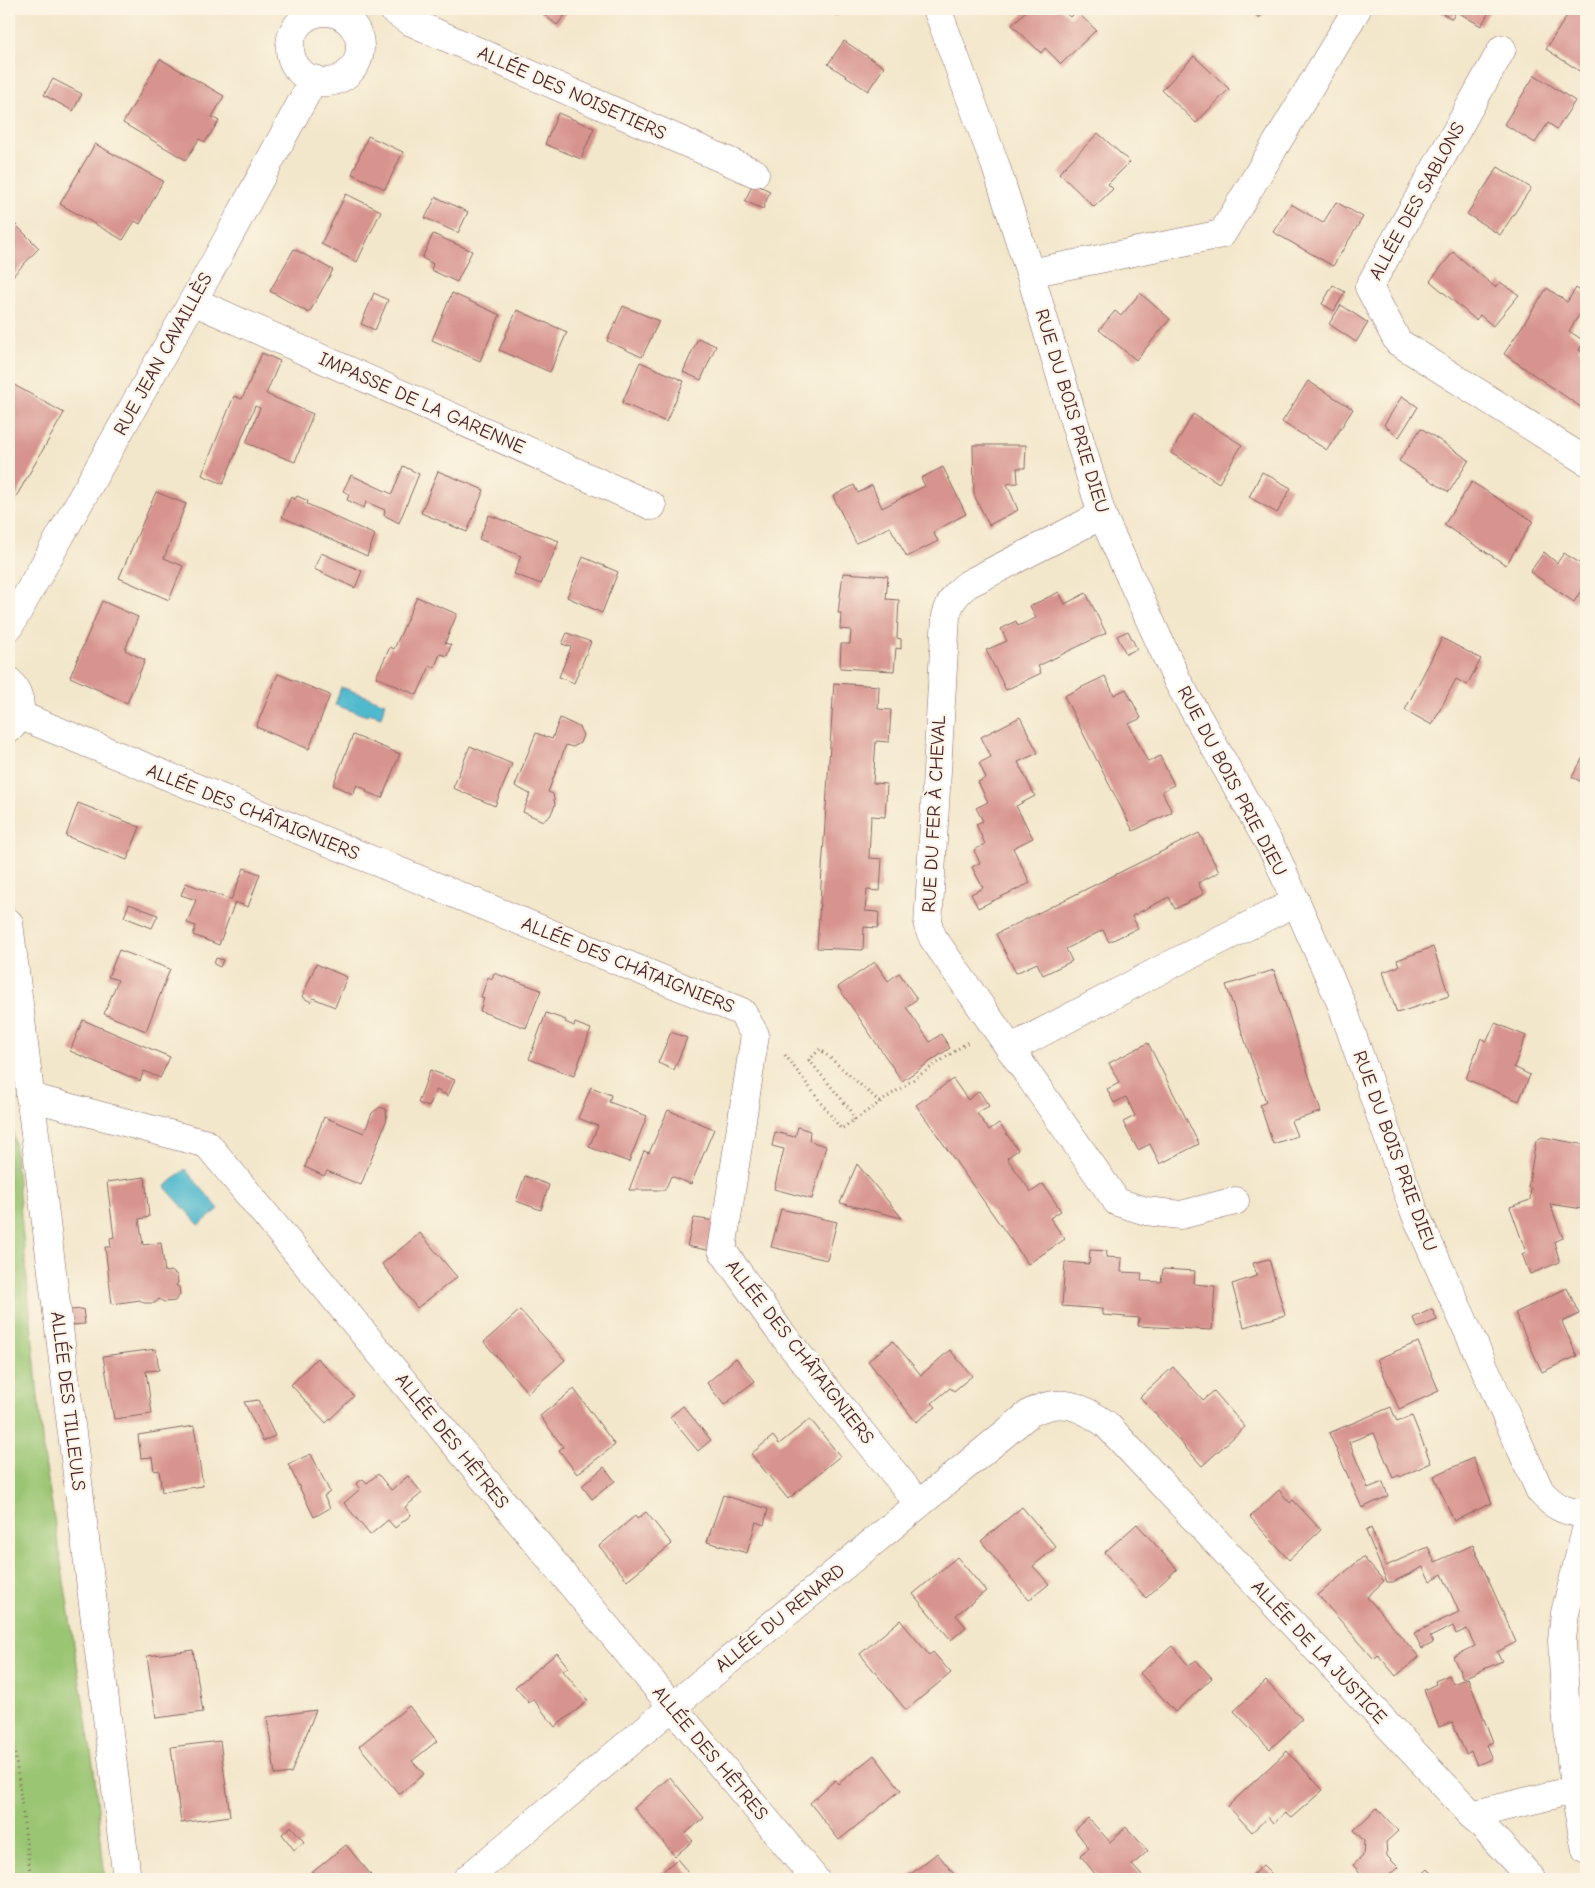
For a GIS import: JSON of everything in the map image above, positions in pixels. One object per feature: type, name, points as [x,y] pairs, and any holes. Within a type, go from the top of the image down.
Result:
[{"type":"street","points":[[355,28],[382,9]]},
{"type":"street","name":"ALLÉE DES NOISETIERS","points":[[392,9],[409,21],[755,173]]},
{"type":"street","name":"RUE DU BOIS PRIE DIEU","points":[[937,9],[995,164],[1030,273],[1102,515],[1178,680],[1276,856],[1341,1003],[1414,1211],[1540,1491],[1551,1503],[1567,1512],[1586,1514]]},
{"type":"street","points":[[1030,273],[1222,234],[1357,9]]},
{"type":"street","points":[[315,11],[337,14],[347,19],[355,28],[359,39],[360,51],[357,62],[350,72],[340,78],[329,81],[314,79],[298,68],[292,58],[290,48],[297,26],[315,11]]},
{"type":"street","name":"ALLÉE DES SABLONS","points":[[1502,49],[1369,287],[1398,342],[1586,461]]},
{"type":"street","name":"RUE JEAN CAVAILLÈS","points":[[9,627],[193,300],[314,79]]},
{"type":"street","name":"IMPASSE DE LA GARENNE","points":[[193,300],[652,506]]},
{"type":"street","name":"RUE DU FER À CHEVAL","points":[[1102,515],[968,584],[950,602],[946,616],[928,926],[933,938],[1117,1202],[1146,1211],[1181,1215],[1235,1201]]},
{"type":"street","points":[[9,681],[19,697],[14,722]]},
{"type":"street","name":"ALLÉE DES CHÂTAIGNIERS","points":[[14,722],[742,1012],[755,1035],[722,1250],[778,1329],[920,1504]]},
{"type":"street","points":[[1010,1049],[1166,966],[1296,902]]},
{"type":"street","name":"ALLÉE DES TILLEULS","points":[[9,923],[127,1879]]},
{"type":"street","name":"ALLÉE DES HÊTRES","points":[[30,1096],[207,1144],[815,1879]]},
{"type":"street","name":"ALLÉE DU RENARD","points":[[467,1879],[672,1707],[1030,1413],[1044,1405],[1060,1404],[1075,1406],[1106,1424]]},
{"type":"street","name":"ALLÉE DE LA JUSTICE","points":[[1106,1424],[1532,1879]]},
{"type":"street","points":[[1586,1530],[1565,1613],[1562,1640],[1565,1700],[1580,1788],[1586,1850]]},
{"type":"street","points":[[1471,1815],[1580,1788]]},
{"type":"path","points":[[755,1035],[772,1034],[791,1064],[841,1129],[993,1025]]},
{"type":"path","points":[[854,1120],[852,1112],[809,1060],[820,1049],[881,1102]]},
{"type":"path","points":[[9,1704],[32,1879]]},
{"type":"green space","points":[[9,1087],[43,1449],[94,1770],[105,1879],[9,1879]]},
{"type":"water","points":[[341,687],[385,703],[381,717],[369,713],[367,716],[335,705]]},
{"type":"water","points":[[185,1169],[219,1209],[199,1225],[165,1187]]},
{"type":"building","points":[[537,9],[570,9],[557,25]]},
{"type":"building","points":[[833,9],[850,9],[837,16]]},
{"type":"building","points":[[1028,9],[1061,9],[1070,17],[1076,11],[1096,30],[1061,64],[1045,48],[1041,53],[1012,25]]},
{"type":"building","points":[[1250,9],[1269,9],[1259,18]]},
{"type":"building","points":[[1435,9],[1491,9],[1481,26],[1456,11],[1452,19]]},
{"type":"building","points":[[1571,9],[1586,9],[1586,70],[1584,74],[1546,49]]},
{"type":"building","points":[[844,41],[884,67],[868,91],[828,64]]},
{"type":"building","points":[[1194,56],[1229,89],[1196,123],[1162,90]]},
{"type":"building","points":[[160,59],[224,96],[212,117],[219,121],[205,142],[199,139],[186,160],[123,123]]},
{"type":"building","points":[[1535,75],[1575,101],[1557,129],[1548,123],[1535,143],[1504,124]]},
{"type":"building","points":[[53,79],[82,94],[73,111],[44,95]]},
{"type":"building","points":[[558,113],[594,128],[581,159],[545,144]]},
{"type":"building","points":[[1098,133],[1130,162],[1108,184],[1113,189],[1094,207],[1059,173]]},
{"type":"building","points":[[368,136],[403,152],[385,189],[352,174]]},
{"type":"building","points":[[95,144],[163,181],[140,224],[135,221],[123,240],[60,204]]},
{"type":"building","points":[[1498,167],[1531,188],[1500,235],[1467,214]]},
{"type":"building","points":[[753,183],[770,191],[763,209],[745,201]]},
{"type":"building","points":[[346,194],[381,211],[357,262],[321,244]]},
{"type":"building","points":[[436,197],[468,212],[458,233],[425,218]]},
{"type":"building","points":[[1336,202],[1363,217],[1333,266],[1273,232],[1291,204],[1323,223]]},
{"type":"building","points":[[9,218],[39,248],[9,280]]},
{"type":"building","points":[[433,234],[472,251],[457,282],[431,270],[433,264],[422,258]]},
{"type":"building","points":[[294,249],[333,270],[309,313],[270,291]]},
{"type":"building","points":[[1453,252],[1495,287],[1500,282],[1519,295],[1493,326],[1480,315],[1476,320],[1430,281]]},
{"type":"building","points":[[1333,285],[1345,292],[1334,311],[1322,304]]},
{"type":"building","points":[[1547,288],[1567,302],[1576,288],[1586,295],[1586,304],[1569,331],[1584,341],[1579,350],[1586,354],[1585,410],[1504,354]]},
{"type":"building","points":[[374,293],[388,300],[375,330],[361,324]]},
{"type":"building","points":[[452,293],[500,315],[480,361],[432,340]]},
{"type":"building","points":[[1140,293],[1170,319],[1136,360],[1099,330],[1115,311],[1121,316]]},
{"type":"building","points":[[1341,305],[1368,323],[1356,342],[1329,324]]},
{"type":"building","points":[[623,306],[659,321],[642,357],[607,341]]},
{"type":"building","points":[[517,310],[567,332],[550,372],[499,350]]},
{"type":"building","points":[[698,338],[716,346],[701,380],[683,372]]},
{"type":"building","points":[[262,353],[280,361],[266,394],[313,414],[295,462],[246,443],[260,408],[255,406],[223,484],[202,475],[234,396],[242,399]]},
{"type":"building","points":[[640,362],[684,381],[666,422],[622,403]]},
{"type":"building","points":[[1308,381],[1353,409],[1327,450],[1282,422]]},
{"type":"building","points":[[9,382],[64,413],[13,502],[10,501],[9,504]]},
{"type":"building","points":[[1402,396],[1418,407],[1399,437],[1384,425]]},
{"type":"building","points":[[1193,414],[1242,445],[1219,483],[1171,453]]},
{"type":"building","points":[[1421,428],[1469,460],[1449,492],[1399,461]]},
{"type":"building","points":[[973,445],[1026,445],[1025,468],[1017,468],[1018,483],[1007,484],[1018,510],[989,525],[974,495]]},
{"type":"building","points":[[403,466],[419,474],[399,523],[384,515],[385,510],[366,502],[364,508],[347,500],[349,494],[343,491],[351,475],[392,494]]},
{"type":"building","points":[[943,467],[966,514],[933,532],[938,541],[907,557],[890,527],[856,543],[833,496],[854,485],[858,493],[872,485],[882,508],[925,486],[921,478]]},
{"type":"building","points":[[438,471],[484,490],[467,532],[421,513]]},
{"type":"building","points":[[1262,472],[1291,488],[1277,513],[1249,497]]},
{"type":"building","points":[[1472,482],[1533,521],[1506,565],[1444,525]]},
{"type":"building","points":[[156,492],[186,504],[164,558],[183,566],[169,600],[119,578]]},
{"type":"building","points":[[297,496],[308,501],[307,504],[375,535],[367,556],[282,517],[291,497],[295,499]]},
{"type":"building","points":[[489,515],[559,541],[541,584],[514,574],[521,556],[479,539]]},
{"type":"building","points":[[1544,552],[1557,563],[1564,553],[1586,567],[1586,582],[1574,602],[1530,572]]},
{"type":"building","points":[[321,553],[362,571],[355,588],[314,569]]},
{"type":"building","points":[[583,557],[618,572],[602,613],[567,597]]},
{"type":"building","points":[[843,573],[888,576],[886,599],[899,600],[897,638],[901,639],[901,649],[896,648],[894,671],[840,668],[841,644],[850,644],[851,630],[840,629],[841,613],[838,613]]},
{"type":"building","points":[[1059,592],[1065,604],[1086,593],[1106,633],[1038,666],[1041,673],[1006,690],[986,650],[1007,641],[1001,629],[1016,621],[1018,626],[1036,618],[1030,606]]},
{"type":"building","points":[[417,597],[457,614],[445,643],[451,645],[447,656],[440,654],[434,668],[430,666],[417,695],[376,677],[390,647],[394,649]]},
{"type":"building","points":[[102,601],[138,617],[125,650],[145,660],[127,703],[70,677]]},
{"type":"building","points":[[1128,631],[1137,649],[1126,654],[1117,636]]},
{"type":"building","points":[[567,633],[591,642],[574,683],[559,677],[571,647],[562,644]]},
{"type":"building","points":[[1442,638],[1481,659],[1467,685],[1456,679],[1432,725],[1405,710]]},
{"type":"building","points":[[278,674],[330,695],[309,749],[256,727]]},
{"type":"building","points":[[1105,676],[1114,695],[1126,689],[1141,718],[1129,724],[1148,762],[1160,756],[1174,785],[1162,791],[1172,812],[1133,831],[1064,696]]},
{"type":"building","points":[[834,683],[879,686],[878,709],[891,710],[889,742],[876,741],[873,783],[887,784],[885,817],[871,816],[869,858],[882,859],[880,891],[867,890],[865,911],[879,912],[878,928],[864,927],[863,950],[817,948]]},
{"type":"building","points":[[1020,717],[1038,753],[1018,762],[1035,796],[1016,806],[1033,838],[1013,848],[1030,883],[978,908],[971,894],[983,888],[972,867],[980,863],[974,850],[985,844],[976,824],[983,821],[976,808],[988,802],[978,782],[986,778],[979,763],[991,757],[981,737]]},
{"type":"building","points":[[560,718],[579,727],[583,735],[580,743],[573,747],[566,745],[548,792],[553,794],[555,805],[550,816],[543,821],[523,812],[530,794],[515,786],[536,733],[552,739]]},
{"type":"building","points":[[353,735],[400,754],[382,798],[366,792],[367,790],[357,785],[353,794],[333,785]]},
{"type":"building","points":[[470,746],[512,764],[495,806],[453,788]]},
{"type":"building","points":[[1586,752],[1586,784],[1572,777]]},
{"type":"building","points":[[78,803],[140,827],[127,860],[66,836]]},
{"type":"building","points":[[1199,833],[1219,872],[1198,883],[1204,894],[1175,909],[1169,897],[1132,916],[1138,928],[1109,942],[1103,930],[1066,949],[1072,961],[1043,975],[1037,963],[1016,973],[996,934]]},
{"type":"building","points":[[244,868],[260,874],[248,907],[235,902],[219,945],[193,935],[196,926],[187,923],[196,900],[181,895],[186,883],[231,900]]},
{"type":"building","points":[[129,904],[158,915],[152,928],[124,917]]},
{"type":"building","points":[[1433,947],[1449,996],[1397,1013],[1383,972],[1399,966],[1397,960]]},
{"type":"building","points":[[119,950],[170,969],[146,1031],[104,1014],[118,980],[108,977]]},
{"type":"building","points":[[216,958],[223,960],[220,967],[214,964]]},
{"type":"building","points":[[875,962],[888,981],[899,973],[917,999],[906,1007],[930,1042],[941,1034],[950,1048],[902,1081],[838,987]]},
{"type":"building","points":[[316,964],[347,977],[335,1007],[313,998],[311,1002],[302,997]]},
{"type":"building","points":[[1274,970],[1321,1112],[1291,1121],[1297,1136],[1273,1144],[1260,1105],[1266,1102],[1226,985]]},
{"type":"building","points":[[494,973],[541,990],[526,1028],[480,1011],[484,998],[481,997],[488,977],[492,979]]},
{"type":"building","points":[[546,1013],[566,1020],[565,1022],[574,1026],[575,1023],[591,1029],[574,1076],[529,1059]]},
{"type":"building","points":[[83,1020],[170,1057],[160,1078],[144,1071],[140,1081],[70,1051]]},
{"type":"building","points":[[1495,1023],[1526,1036],[1514,1067],[1530,1075],[1519,1101],[1466,1079],[1481,1038],[1487,1041]]},
{"type":"building","points":[[671,1032],[687,1038],[674,1070],[658,1063]]},
{"type":"building","points":[[1148,1043],[1199,1144],[1160,1164],[1150,1144],[1138,1150],[1123,1122],[1135,1116],[1126,1097],[1114,1103],[1107,1089],[1119,1083],[1109,1063]]},
{"type":"building","points":[[430,1070],[455,1080],[448,1096],[436,1090],[429,1107],[418,1103]]},
{"type":"building","points":[[953,1079],[968,1100],[979,1091],[989,1106],[977,1113],[989,1130],[999,1123],[1018,1150],[1007,1158],[1031,1192],[1043,1184],[1061,1211],[1050,1218],[1065,1239],[1028,1264],[916,1105]]},
{"type":"building","points":[[591,1087],[611,1095],[609,1102],[647,1116],[629,1162],[589,1147],[598,1126],[578,1118]]},
{"type":"building","points":[[380,1107],[386,1109],[387,1119],[361,1185],[327,1171],[324,1176],[305,1167],[324,1117],[364,1133],[372,1113]]},
{"type":"building","points":[[668,1110],[714,1129],[691,1184],[671,1176],[665,1190],[629,1190],[644,1151],[649,1153]]},
{"type":"building","points":[[798,1127],[810,1131],[809,1141],[826,1146],[812,1199],[774,1189],[784,1149],[772,1146],[775,1132],[795,1137]]},
{"type":"building","points":[[1542,1137],[1586,1145],[1586,1191],[1583,1209],[1550,1204],[1563,1238],[1554,1242],[1560,1262],[1530,1274],[1522,1254],[1526,1252],[1510,1207],[1530,1200],[1531,1188],[1528,1188],[1536,1141]]},
{"type":"building","points":[[857,1164],[902,1218],[840,1203]]},
{"type":"building","points":[[525,1176],[549,1185],[541,1210],[516,1201]]},
{"type":"building","points":[[145,1177],[149,1217],[139,1219],[143,1245],[161,1243],[165,1272],[171,1271],[177,1275],[178,1283],[176,1285],[179,1287],[180,1295],[175,1301],[164,1302],[159,1299],[155,1303],[144,1303],[140,1300],[112,1304],[105,1247],[111,1247],[110,1238],[114,1237],[107,1182]]},
{"type":"building","points":[[781,1209],[837,1222],[827,1260],[771,1247]]},
{"type":"building","points":[[694,1218],[716,1221],[712,1251],[687,1246]]},
{"type":"building","points":[[420,1233],[457,1277],[417,1308],[382,1264]]},
{"type":"building","points":[[1090,1250],[1107,1251],[1106,1257],[1122,1258],[1121,1272],[1142,1273],[1141,1281],[1161,1282],[1163,1269],[1195,1271],[1194,1284],[1215,1286],[1212,1330],[1138,1326],[1139,1318],[1103,1315],[1103,1309],[1062,1306],[1065,1262],[1089,1264]]},
{"type":"building","points":[[1269,1259],[1285,1315],[1244,1327],[1232,1284],[1257,1276],[1253,1263]]},
{"type":"building","points":[[1567,1288],[1579,1314],[1562,1322],[1577,1356],[1542,1372],[1515,1313]]},
{"type":"building","points":[[83,1309],[85,1324],[72,1325],[70,1310]]},
{"type":"building","points":[[1432,1309],[1437,1320],[1418,1328],[1413,1318]]},
{"type":"building","points":[[520,1310],[565,1360],[528,1393],[484,1342]]},
{"type":"building","points":[[893,1341],[921,1375],[950,1350],[972,1376],[954,1391],[950,1388],[932,1403],[936,1407],[916,1422],[868,1361]]},
{"type":"building","points":[[1418,1342],[1439,1391],[1399,1409],[1377,1359]]},
{"type":"building","points":[[156,1349],[159,1370],[146,1371],[152,1414],[114,1419],[103,1356]]},
{"type":"building","points":[[317,1358],[354,1396],[326,1423],[291,1385]]},
{"type":"building","points":[[736,1358],[755,1381],[724,1405],[707,1383]]},
{"type":"building","points":[[1173,1367],[1203,1400],[1214,1391],[1245,1427],[1202,1466],[1140,1397]]},
{"type":"building","points":[[574,1389],[615,1445],[577,1474],[559,1450],[563,1447],[540,1416]]},
{"type":"building","points":[[258,1400],[275,1436],[263,1441],[244,1402]]},
{"type":"building","points":[[683,1406],[711,1440],[698,1451],[670,1417]]},
{"type":"building","points":[[1391,1407],[1397,1422],[1412,1416],[1431,1463],[1400,1477],[1399,1475],[1393,1478],[1374,1433],[1349,1442],[1368,1488],[1383,1482],[1388,1496],[1362,1508],[1329,1433]]},
{"type":"building","points":[[810,1419],[840,1456],[788,1499],[751,1454],[773,1436],[779,1444]]},
{"type":"building","points":[[194,1426],[203,1486],[162,1492],[159,1470],[154,1471],[152,1457],[141,1458],[138,1435]]},
{"type":"building","points":[[311,1454],[330,1492],[324,1496],[330,1508],[314,1517],[288,1464]]},
{"type":"building","points":[[1473,1458],[1492,1503],[1454,1521],[1434,1476]]},
{"type":"building","points":[[604,1467],[615,1481],[592,1499],[582,1486]]},
{"type":"building","points":[[378,1474],[391,1490],[408,1476],[422,1493],[405,1507],[411,1515],[395,1528],[388,1520],[370,1535],[344,1503],[360,1489],[356,1484],[363,1479],[367,1483]]},
{"type":"building","points":[[1279,1490],[1290,1503],[1293,1500],[1321,1530],[1289,1560],[1250,1517]]},
{"type":"building","points":[[723,1495],[768,1509],[764,1525],[756,1522],[747,1553],[707,1542]]},
{"type":"building","points":[[1022,1507],[1056,1547],[1033,1566],[1049,1584],[1029,1600],[981,1541]]},
{"type":"building","points":[[646,1512],[672,1544],[627,1580],[599,1546],[635,1516],[637,1519]]},
{"type":"building","points":[[1137,1524],[1177,1569],[1146,1598],[1105,1552]]},
{"type":"building","points":[[1371,1528],[1386,1566],[1428,1547],[1435,1562],[1473,1545],[1516,1642],[1497,1652],[1502,1661],[1463,1678],[1453,1657],[1475,1646],[1467,1629],[1456,1634],[1453,1626],[1430,1637],[1433,1643],[1422,1649],[1414,1633],[1459,1612],[1442,1574],[1430,1581],[1423,1567],[1393,1582],[1387,1582],[1366,1531]]},
{"type":"building","points":[[957,1557],[986,1591],[956,1615],[966,1627],[951,1640],[913,1594]]},
{"type":"building","points":[[1363,1557],[1384,1581],[1367,1597],[1419,1657],[1396,1676],[1378,1655],[1374,1659],[1318,1595]]},
{"type":"building","points":[[900,1620],[929,1655],[933,1652],[951,1673],[906,1710],[860,1654]]},
{"type":"building","points":[[1172,1646],[1189,1666],[1196,1660],[1212,1678],[1175,1712],[1140,1673]]},
{"type":"building","points":[[193,1650],[203,1712],[156,1718],[147,1656]]},
{"type":"building","points":[[557,1653],[568,1667],[563,1671],[588,1701],[555,1727],[533,1699],[529,1703],[515,1687]]},
{"type":"building","points":[[1449,1675],[1453,1684],[1468,1678],[1493,1742],[1486,1745],[1492,1759],[1477,1765],[1471,1751],[1466,1754],[1452,1722],[1439,1727],[1424,1690],[1436,1684],[1435,1681]]},
{"type":"building","points":[[1266,1681],[1302,1719],[1270,1749],[1234,1711]]},
{"type":"building","points":[[409,1706],[437,1741],[412,1761],[424,1774],[399,1794],[359,1746]]},
{"type":"building","points":[[316,1710],[291,1773],[275,1775],[267,1717]]},
{"type":"building","points":[[220,1741],[230,1816],[181,1823],[171,1747]]},
{"type":"building","points":[[1287,1751],[1323,1790],[1291,1818],[1285,1813],[1273,1823],[1268,1817],[1252,1832],[1228,1806]]},
{"type":"building","points":[[874,1755],[901,1790],[839,1840],[810,1803],[835,1780],[838,1784]]},
{"type":"building","points":[[670,1777],[704,1818],[686,1833],[693,1841],[675,1856],[634,1808]]},
{"type":"building","points":[[1377,1808],[1398,1831],[1386,1842],[1387,1856],[1398,1867],[1385,1879],[1366,1879],[1353,1865],[1363,1856],[1364,1841],[1354,1830]]},
{"type":"building","points":[[1088,1818],[1110,1842],[1126,1827],[1148,1851],[1132,1865],[1145,1879],[1099,1879],[1080,1855],[1089,1848],[1075,1830]]},
{"type":"building","points":[[291,1826],[304,1842],[294,1850],[282,1834]]},
{"type":"building","points":[[346,1845],[371,1875],[365,1879],[304,1879]]},
{"type":"building","points":[[937,1853],[958,1879],[905,1879]]},
{"type":"building","points":[[677,1859],[694,1879],[654,1879]]},
{"type":"building","points":[[1263,1865],[1277,1879],[1248,1879]]},
{"type":"building","points":[[1428,1869],[1437,1879],[1417,1879]]}]
